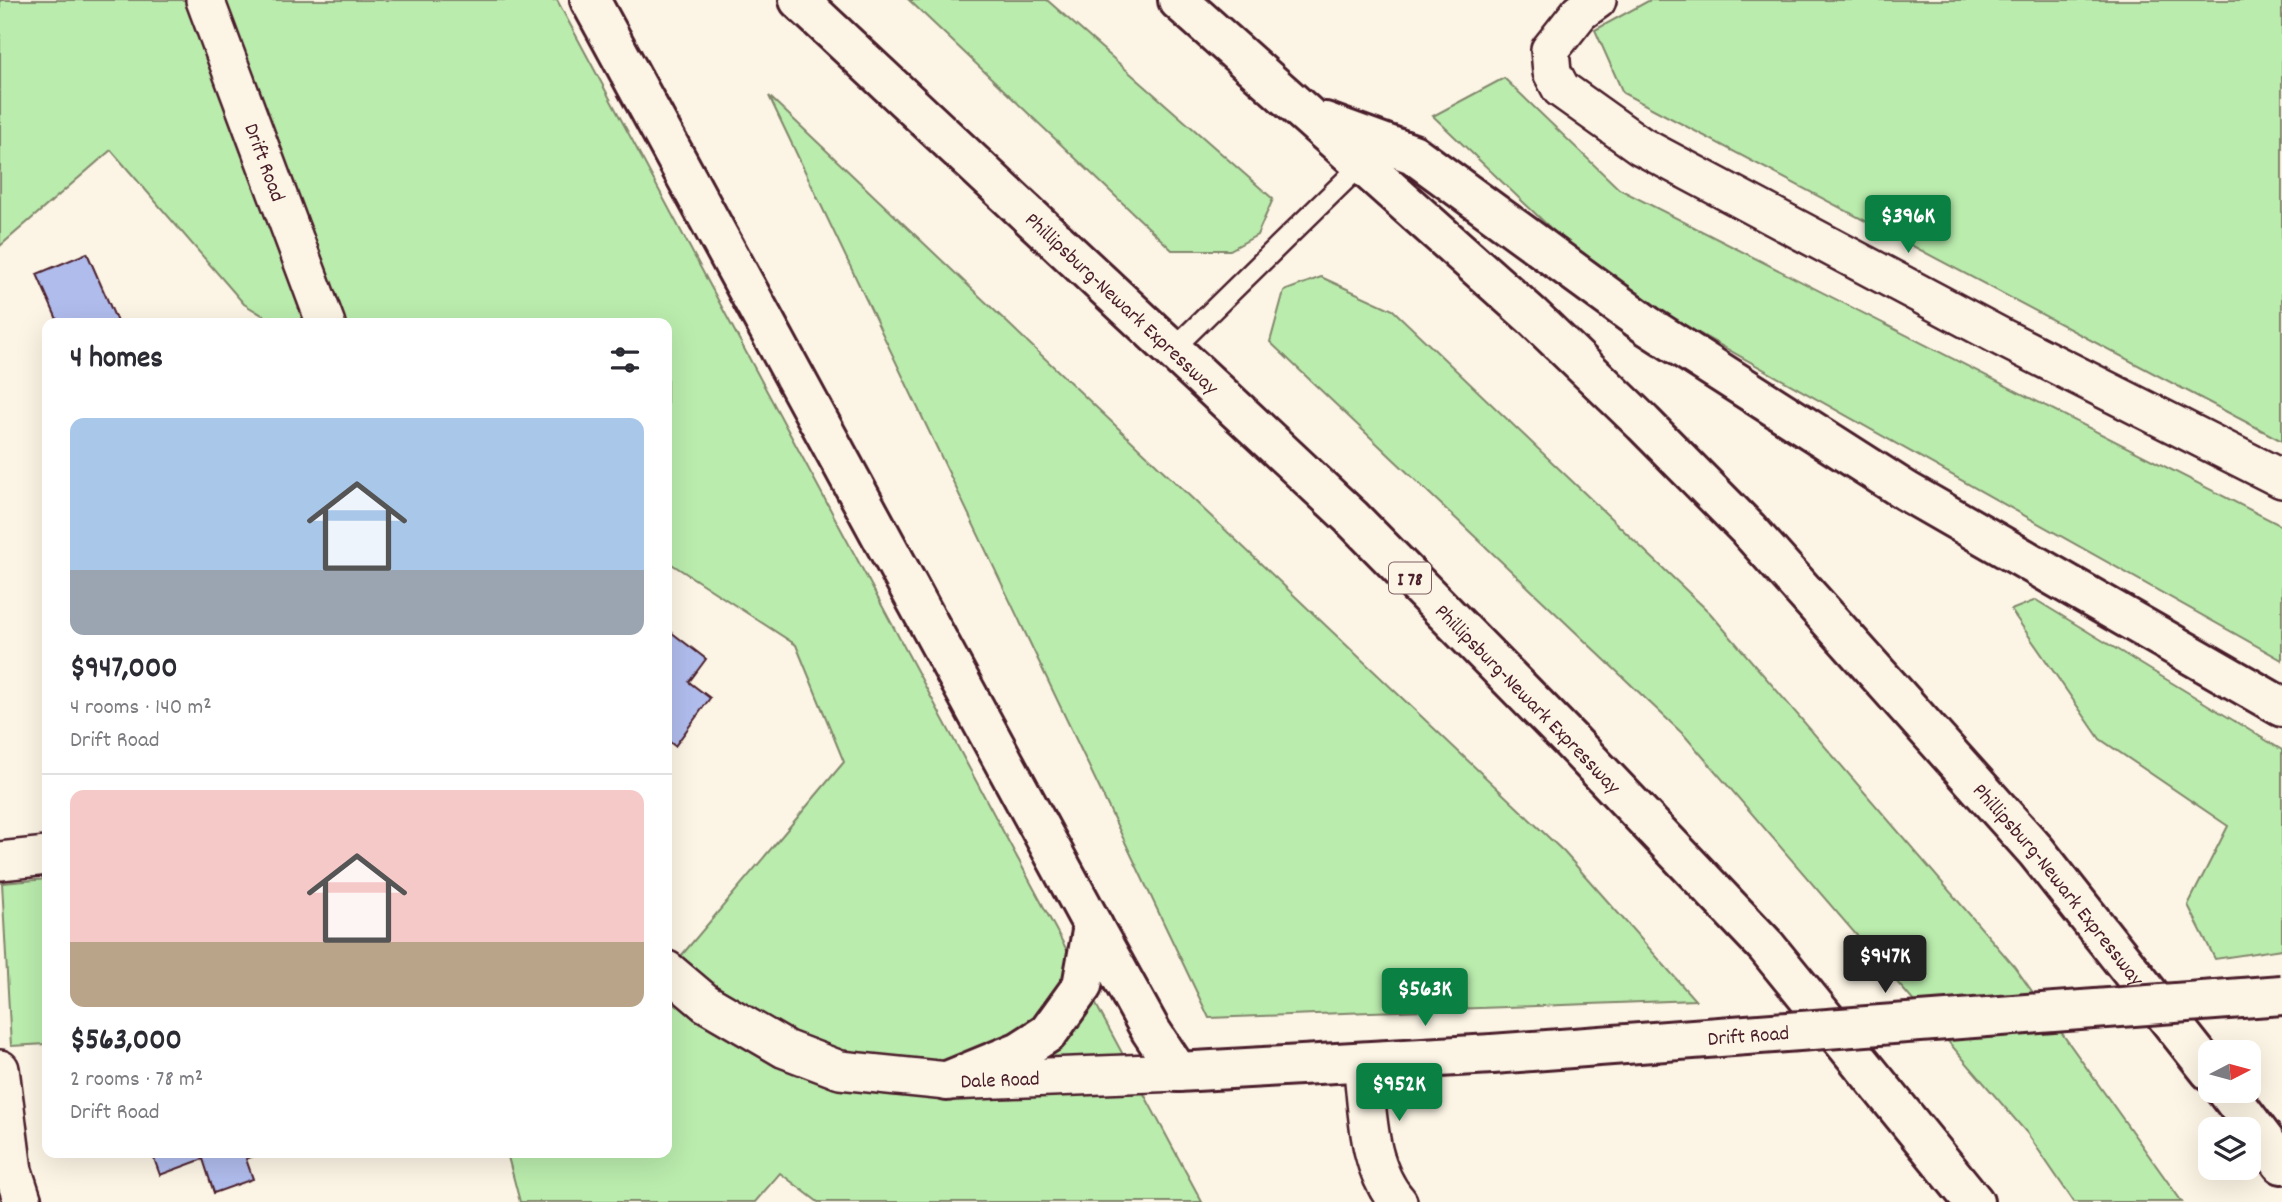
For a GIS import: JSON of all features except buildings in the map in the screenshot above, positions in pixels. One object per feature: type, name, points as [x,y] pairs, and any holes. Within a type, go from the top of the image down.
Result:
[{"type":"main road","points":[[590,0],[1150,1031],[1178,1072]]},
{"type":"main road","name":"Phillipsburg-Newark Expressway","points":[[799,0],[1351,517],[1570,740],[1766,946],[1974,1202]]},
{"type":"main road","name":"Phillipsburg-Newark Expressway","points":[[1178,0],[1532,316],[1748,529],[2036,851],[2198,1056]]},
{"type":"main road","points":[[1310,116],[1413,154],[1648,326],[1906,491],[2282,707]]},
{"type":"main road","points":[[947,1081],[1020,1051],[1048,1032],[1083,986],[1093,926]]},
{"type":"main road","name":"Drift Road","points":[[1362,1062],[2282,995]]},
{"type":"main road","name":"Dale Road","points":[[1178,1072],[1362,1062]]},
{"type":"main road","points":[[2236,1103],[2282,1164]]},
{"type":"street","name":"Drift Road","points":[[205,0],[324,318]]},
{"type":"street","points":[[1597,0],[1580,12],[1550,50],[1552,72],[1561,89],[1640,146],[2003,338],[2282,479]]},
{"type":"street","points":[[0,861],[42,857]]},
{"type":"street","name":"Dale Road","points":[[672,974],[705,1003],[785,1049],[841,1070],[947,1081],[1178,1072]]},
{"type":"street","points":[[1362,1062],[1376,1161],[1386,1189],[1398,1202]]},
{"type":"street","points":[[0,1069],[13,1171],[23,1202]]},
{"type":"lane","points":[[1173,349],[1361,165]]},
{"type":"green space","points":[[0,0],[557,0],[1202,1202],[818,1202],[780,1173],[755,1202],[520,1202],[508,1158],[672,1158],[672,967],[844,762],[796,645],[672,564],[672,318],[267,318],[244,304],[111,150],[0,246]]},
{"type":"green space","points":[[909,0],[1047,0],[1273,199],[1257,235],[1230,250],[1172,250]]},
{"type":"green space","points":[[1650,0],[2282,0],[2282,441],[1623,93],[1595,30]]},
{"type":"green space","points":[[1504,78],[1619,189],[2282,526],[2282,660],[1606,281],[1433,116]]},
{"type":"green space","points":[[769,96],[1564,852],[1695,1000],[1209,1018]]},
{"type":"green space","points":[[1321,277],[1393,310],[1710,613],[2014,966],[2182,1202],[2074,1202],[2027,1133],[1685,736],[1270,342],[1284,291]]},
{"type":"green space","points":[[2036,600],[2282,750],[2282,949],[2215,959],[2188,905],[2228,826],[2100,739],[2011,610]]},
{"type":"green space","points":[[42,879],[42,1044],[11,1046],[2,883]]}]
